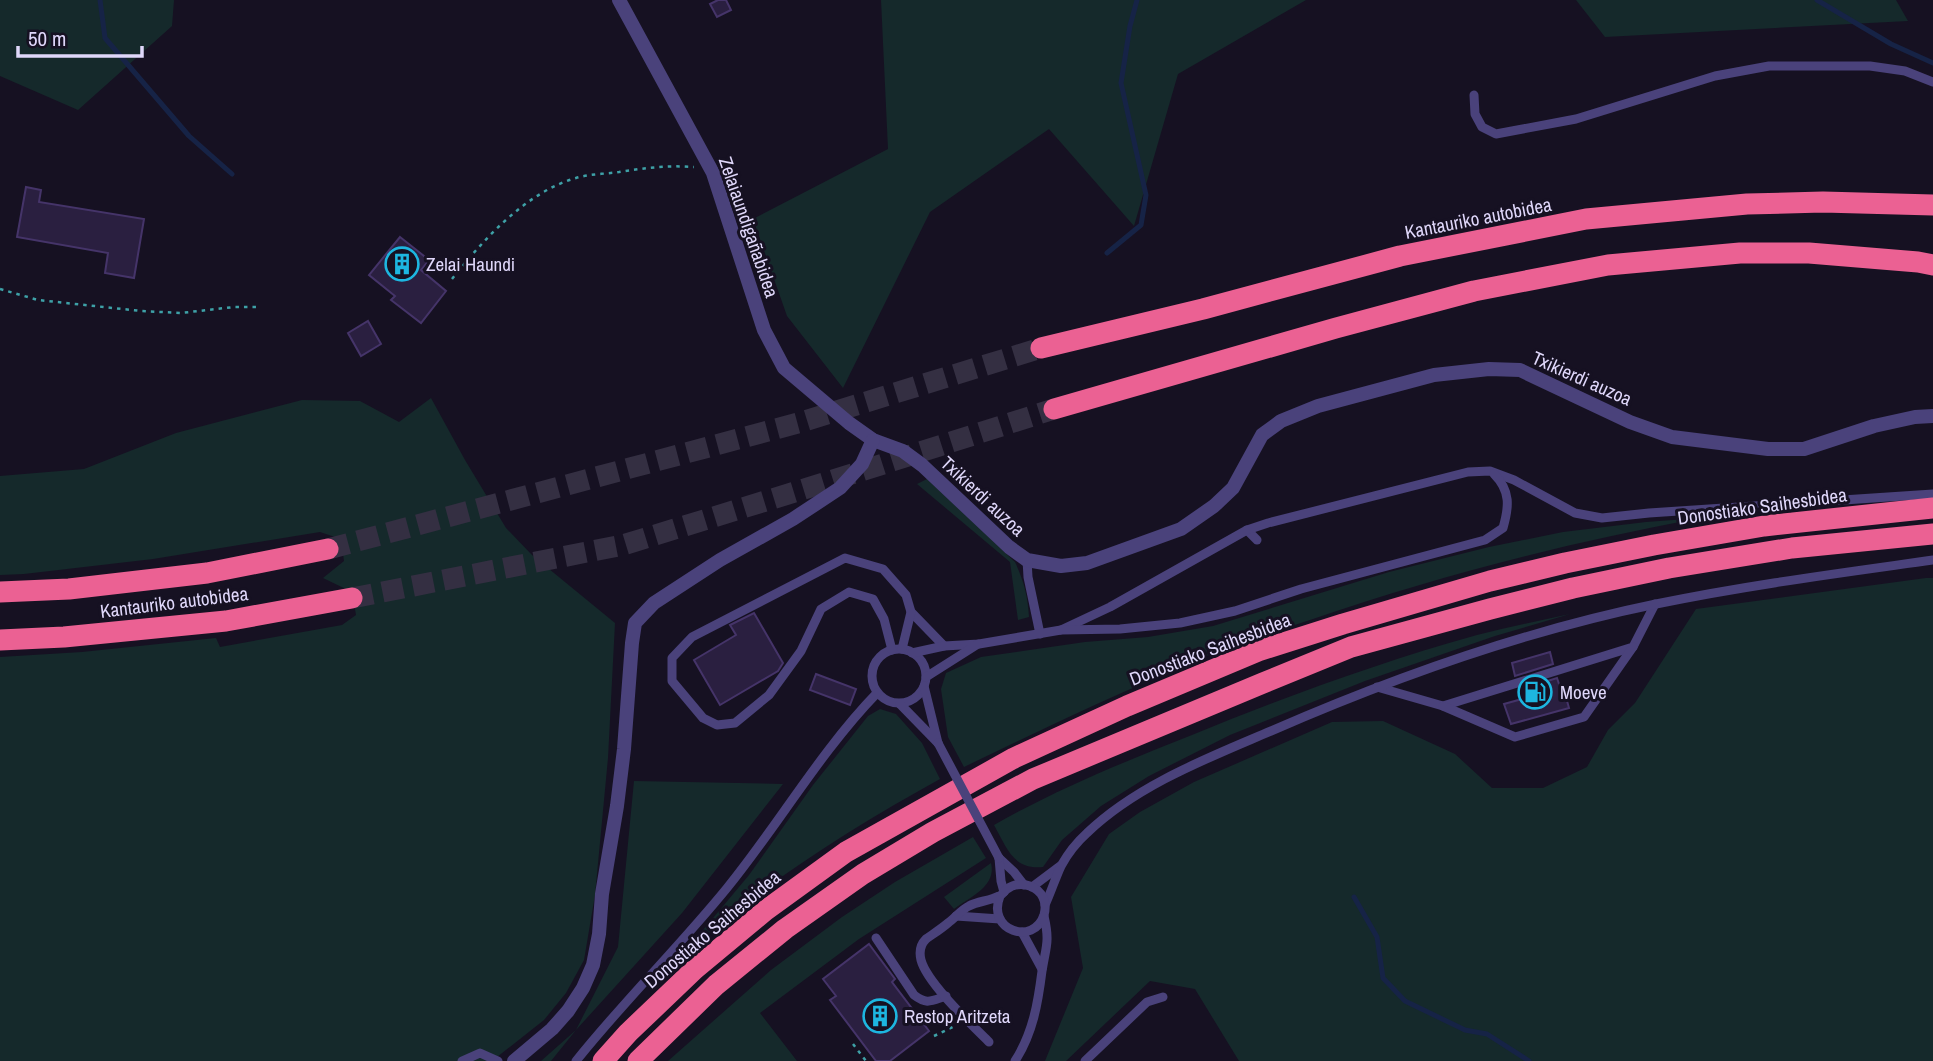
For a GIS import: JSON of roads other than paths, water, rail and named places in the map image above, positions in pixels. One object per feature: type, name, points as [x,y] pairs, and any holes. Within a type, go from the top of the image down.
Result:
[{"type":"highway","name":"Kantauriko autobidea","points":[[1041,348],[1203,309],[1400,256],[1586,219],[1747,204],[1823,202],[1933,205]]},
{"type":"highway","points":[[1054,409],[1474,291],[1608,265],[1741,253],[1809,253],[1933,265]]},
{"type":"highway","name":"Donostiako Saihesbidea","points":[[603,1061],[628,1033],[695,969],[766,910],[846,852],[1014,758],[1127,706],[1246,656],[1490,581],[1566,563],[1764,526],[1933,508]]},
{"type":"highway","points":[[638,1061],[716,985],[785,929],[863,874],[933,832],[1033,779],[1237,693],[1351,647],[1573,589],[1669,568],[1792,548],[1933,534]]},
{"type":"highway","name":"Kantauriko autobidea","points":[[0,592],[69,589],[207,573],[328,549]]},
{"type":"highway","name":"Kantauriko autobidea","points":[[0,640],[64,637],[226,621],[352,598]]},
{"type":"street","name":"Zelaiaundigañabidea","points":[[619,0],[713,173],[764,330],[784,368],[873,440]]},
{"type":"street","name":"Txikierdi auzoa","points":[[873,440],[903,451],[922,465],[1009,547],[1027,560],[1061,566],[1087,564],[1181,529],[1214,506],[1233,488],[1262,435],[1281,421],[1318,405],[1434,375],[1489,369],[1520,370],[1630,422],[1672,437],[1768,449],[1804,449],[1874,426],[1933,416]]},
{"type":"street","points":[[514,1061],[552,1029],[568,1011],[583,988],[593,965],[624,750],[635,623],[654,603],[841,488],[862,464],[873,440]]},
{"type":"lane","points":[[1474,95],[1475,114],[1482,127],[1496,134],[1576,118],[1715,76],[1769,66],[1870,66],[1905,71],[1933,82]]},
{"type":"lane","points":[[1061,630],[1110,607],[1247,530],[1468,472],[1490,471],[1514,480],[1574,513],[1602,518],[1933,494]]},
{"type":"lane","points":[[979,643],[925,681],[920,694],[913,700],[900,704],[887,701],[877,693],[872,684],[875,662],[883,654],[897,650],[912,653],[1061,630],[1180,624],[1485,540],[1503,528],[1508,508],[1504,488],[1490,471]]},
{"type":"lane","points":[[1247,530],[1257,540]]},
{"type":"lane","points":[[897,650],[873,599],[849,592],[821,609],[801,650],[769,695],[735,723],[717,725],[703,718],[672,681],[672,658],[692,637],[845,558],[883,569],[906,595],[911,612],[944,646]]},
{"type":"lane","points":[[1027,560],[1040,634]]},
{"type":"lane","points":[[1015,1061],[1031,1030],[1047,948],[1045,905],[1062,865],[1085,834],[1108,814],[1146,790],[1230,749],[1377,687],[1528,636],[1655,604],[1767,584],[1933,560]]},
{"type":"lane","points":[[1377,687],[1443,706],[1516,737],[1584,717],[1633,647],[1655,604]]},
{"type":"lane","points":[[897,650],[911,612]]},
{"type":"lane","points":[[1443,706],[1633,647]]},
{"type":"lane","points":[[912,653],[925,668],[925,681],[938,743],[999,858],[1028,886],[1039,892],[1045,905]]},
{"type":"lane","points":[[576,1061],[728,887],[853,718],[877,693]]},
{"type":"lane","points":[[900,704],[938,743]]},
{"type":"lane","points":[[999,858],[1002,894],[997,903],[1004,926],[1022,932],[1034,929],[1044,916]]},
{"type":"lane","points":[[989,1042],[933,982],[921,962],[921,944],[968,906],[1002,894],[1013,886],[1028,886],[1062,865]]},
{"type":"lane","points":[[956,916],[1000,919]]},
{"type":"lane","points":[[1022,932],[1042,969]]},
{"type":"lane","points":[[876,938],[914,995],[923,1001],[934,1001],[946,996]]},
{"type":"lane","points":[[1085,1061],[1147,1002],[1163,997]]},
{"type":"lane","points":[[463,1061],[480,1053],[498,1061]]},
{"type":"waterway","points":[[100,0],[105,38],[189,136],[232,174]]},
{"type":"waterway","points":[[1107,253],[1141,225],[1146,195],[1121,83],[1137,0]]},
{"type":"waterway","points":[[1817,0],[1891,44],[1933,63]]},
{"type":"waterway","points":[[1354,897],[1377,937],[1383,978],[1405,1001],[1465,1030],[1487,1034],[1529,1061]]},
{"type":"tunnel","points":[[328,549],[798,423],[1041,348]]},
{"type":"tunnel","points":[[352,598],[623,545],[1054,409]]},
{"type":"place","name":"Zelai Haundi","points":[[402,264]]},
{"type":"place","name":"Moeve","points":[[1535,692]]},
{"type":"place","name":"Restop Aritzeta","points":[[880,1016]]}]
